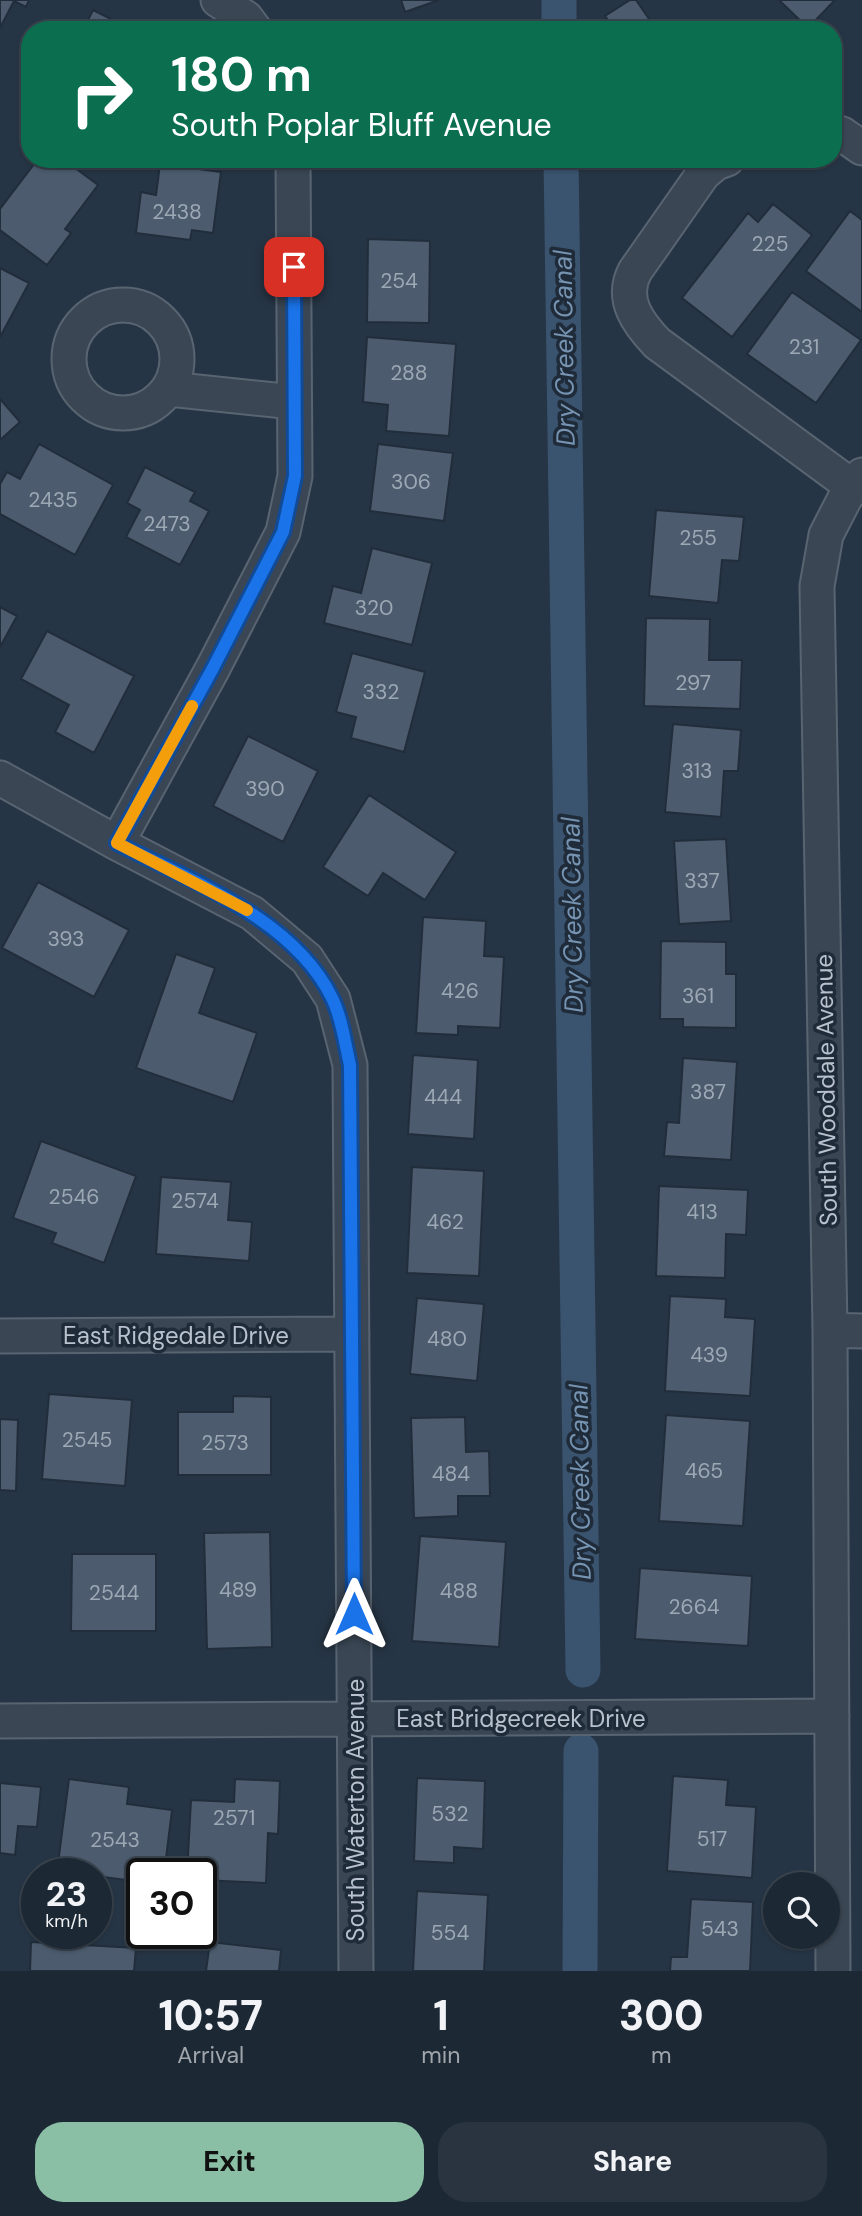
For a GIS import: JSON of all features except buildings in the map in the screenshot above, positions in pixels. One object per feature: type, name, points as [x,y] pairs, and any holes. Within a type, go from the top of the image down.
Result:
[{"type":"street","points":[[218,0],[248,21]]},
{"type":"street","points":[[842,134],[862,148]]},
{"type":"street","points":[[117,843],[213,668],[283,532],[295,476],[293,168]]},
{"type":"street","points":[[710,168],[703,174],[630,279],[628,300],[641,326],[657,343],[858,481]]},
{"type":"street","points":[[169,389],[295,402]]},
{"type":"street","name":"South Wooddale Avenue","points":[[833,1971],[832,1716],[846,1331],[817,586],[826,535],[858,481]]},
{"type":"street","name":"South Waterton Avenue","points":[[0,778],[252,913],[307,958],[333,999],[350,1065],[356,1971]]},
{"type":"street","name":"East Ridgedale Drive","points":[[0,1336],[352,1334]]},
{"type":"street","name":"East Bridgecreek Drive","points":[[0,1721],[832,1716]]},
{"type":"waterway","name":"Dry Creek Canal","points":[[559,0],[559,21]]},
{"type":"waterway","name":"Dry Creek Canal","points":[[561,168],[583,1670]]},
{"type":"waterway","name":"Dry Creek Canal","points":[[580,1971],[581,1751]]},
{"type":"slow traffic","points":[[192,706],[117,843],[247,910]]},
{"type":"route","points":[[294,267],[295,476],[283,532],[213,668],[117,843],[252,913],[307,958],[333,999],[350,1065],[354,1614]]}]
